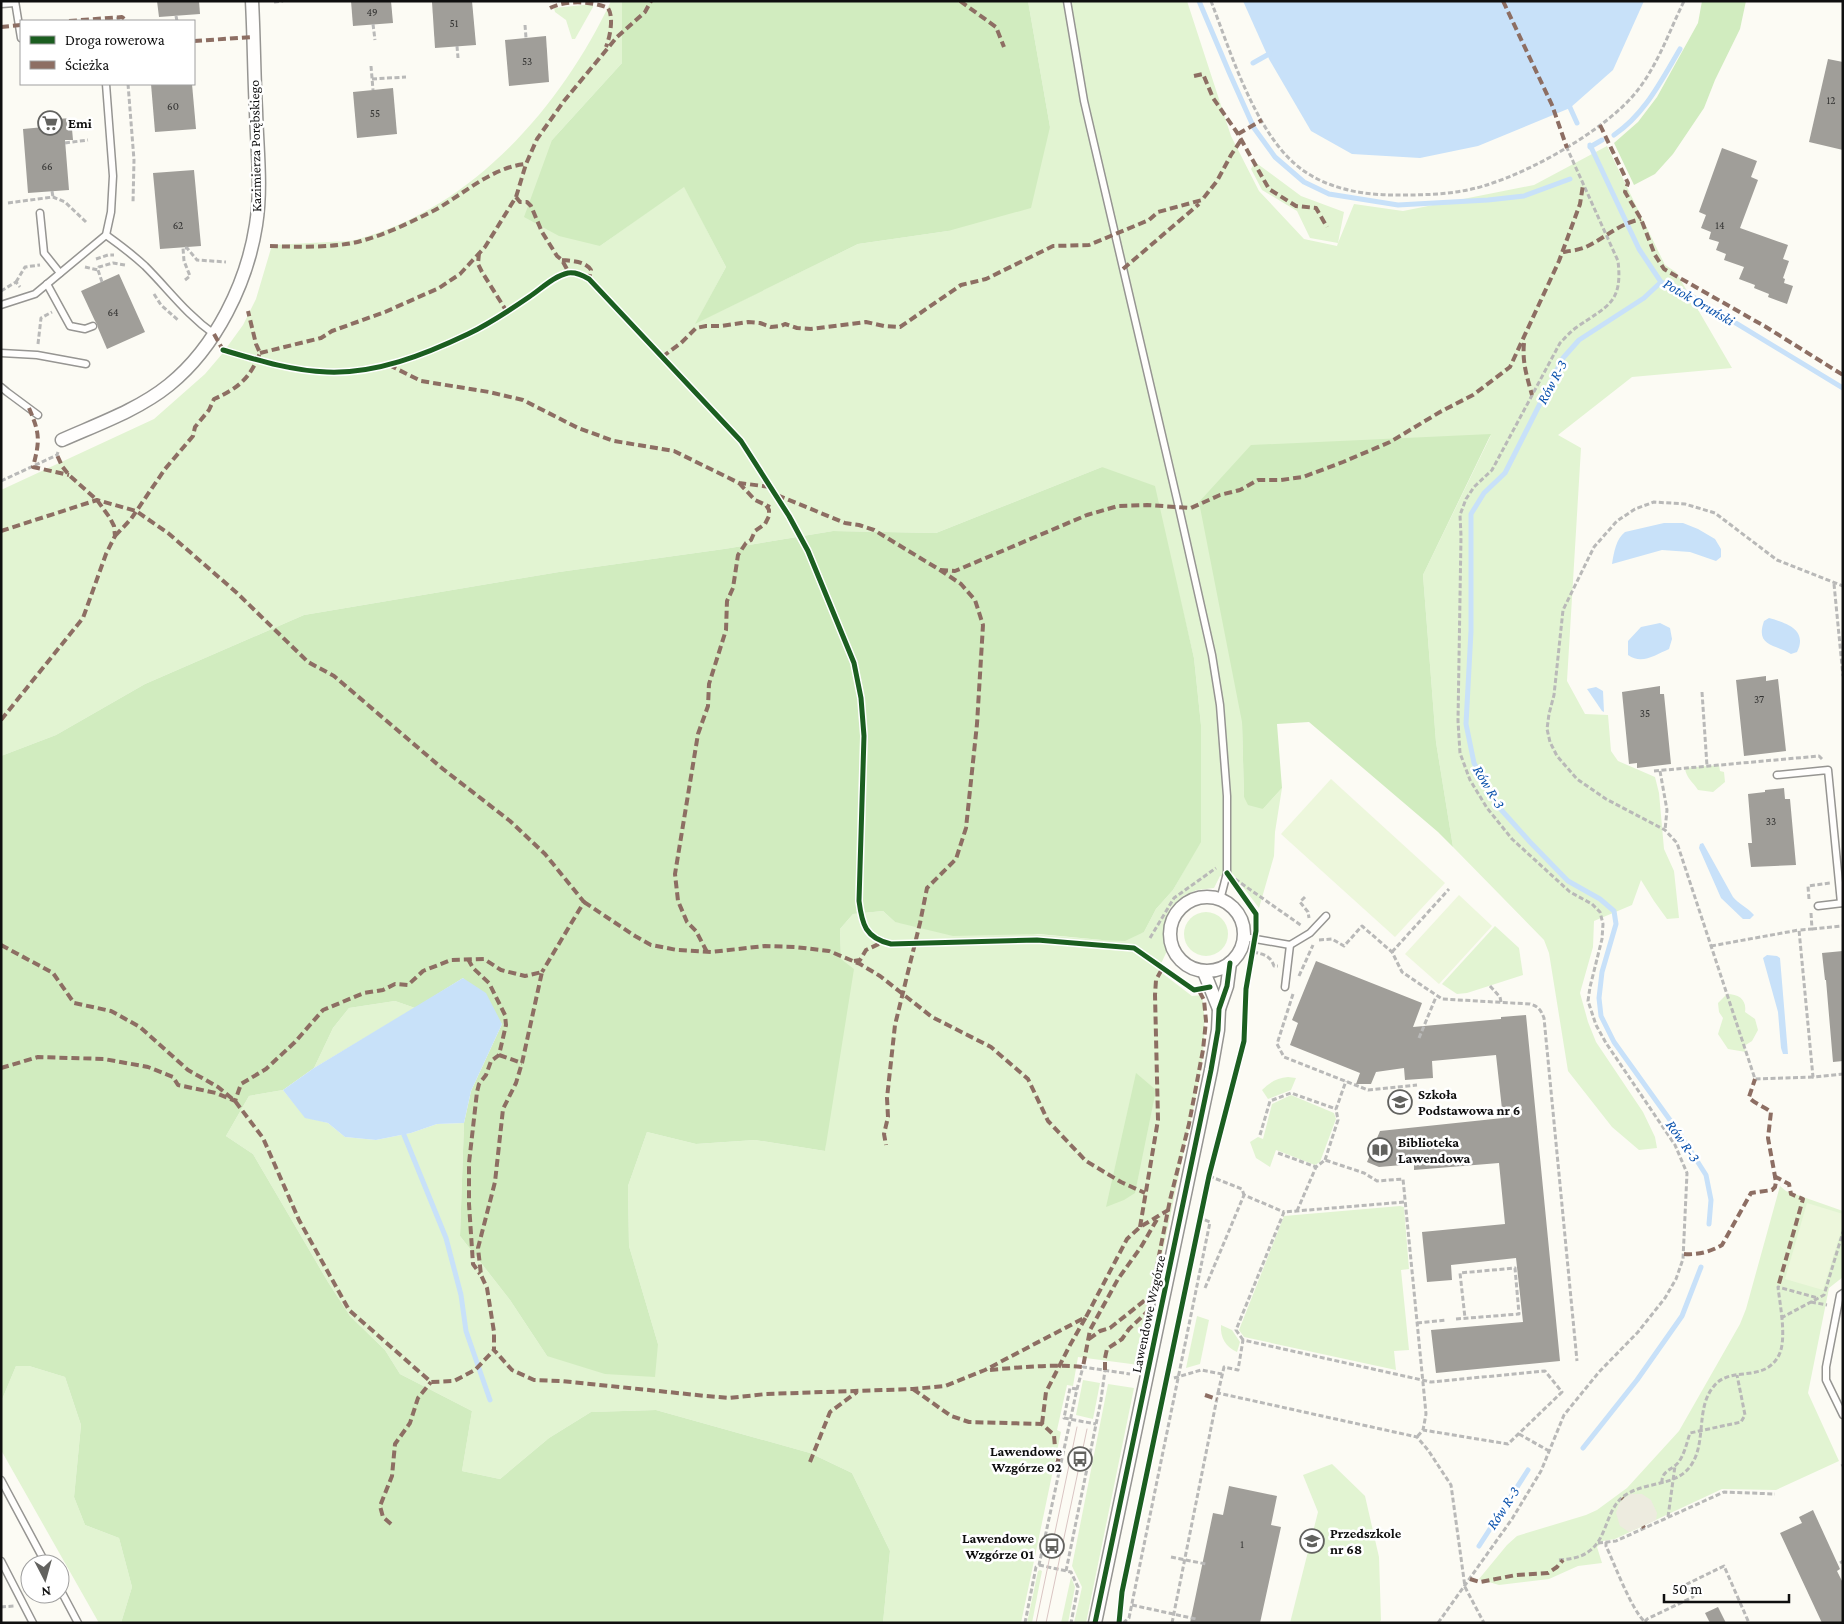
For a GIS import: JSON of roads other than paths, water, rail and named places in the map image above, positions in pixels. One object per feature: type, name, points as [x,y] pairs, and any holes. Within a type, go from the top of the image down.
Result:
[{"type":"street","name":"Kazimierza Porębskiego","points":[[62,440],[130,410],[169,385],[193,362],[214,334],[229,309],[246,265],[256,224],[258,187],[252,1]]},
{"type":"street","points":[[1230,963],[1218,970],[1204,972],[1191,968],[1180,960],[1172,949],[1169,936],[1171,924],[1176,913],[1185,904],[1196,898],[1208,897],[1220,900],[1231,906],[1238,914],[1249,938]]},
{"type":"street","name":"Lawendowe Wzgórze","points":[[1095,1623],[1211,1070],[1218,1030],[1219,1009],[1227,986],[1230,963],[1249,938]]},
{"type":"street","name":"Lawendowe Wzgórze","points":[[1204,972],[1219,1009]]},
{"type":"lane","points":[[1067,1],[1084,101],[1212,655],[1225,753],[1228,841],[1227,873],[1220,900]]},
{"type":"lane","points":[[1,4],[15,2],[20,32]]},
{"type":"lane","points":[[1,305],[35,294],[106,235],[111,212],[113,176],[106,85]]},
{"type":"lane","points":[[40,214],[44,252],[60,273]]},
{"type":"lane","points":[[106,235],[139,261],[183,308],[214,334]]},
{"type":"lane","points":[[47,284],[70,326],[85,329],[93,326]]},
{"type":"lane","points":[[1,353],[37,355],[86,364]]},
{"type":"lane","points":[[1,386],[38,415]]},
{"type":"lane","points":[[1777,775],[1828,770],[1842,903],[1818,906]]},
{"type":"lane","points":[[1249,938],[1290,945],[1310,933],[1326,916]]},
{"type":"lane","points":[[1285,987],[1290,945]]},
{"type":"lane","points":[[1843,1293],[1840,1295],[1826,1367],[1826,1380],[1843,1415]]},
{"type":"lane","points":[[1,1480],[41,1554]]},
{"type":"lane","points":[[1,1561],[33,1623]]},
{"type":"lane","points":[[68,1604],[78,1623]]},
{"type":"water","points":[[1243,1],[1644,1],[1613,70],[1570,108],[1478,146],[1420,158],[1352,154],[1311,131],[1269,59]]},
{"type":"water","points":[[1664,523],[1683,523],[1715,539],[1721,549],[1721,557],[1716,561],[1690,552],[1662,550],[1612,564],[1617,542],[1625,532]]},
{"type":"water","points":[[1769,618],[1789,625],[1798,633],[1800,644],[1797,652],[1791,654],[1768,644],[1764,640],[1762,629],[1764,621]]},
{"type":"water","points":[[1660,623],[1670,628],[1672,639],[1669,649],[1643,659],[1633,658],[1628,655],[1628,641],[1641,627]]},
{"type":"water","points":[[1596,687],[1603,691],[1604,712],[1587,689]]},
{"type":"water","points":[[1703,843],[1733,897],[1754,915],[1750,919],[1743,919],[1721,898],[1699,848],[1700,844]]},
{"type":"water","points":[[1767,955],[1780,958],[1788,1054],[1783,1054],[1781,1048],[1778,1012],[1763,958]]},
{"type":"water","points":[[463,978],[486,993],[502,1024],[471,1091],[464,1123],[437,1124],[411,1133],[376,1140],[345,1137],[328,1123],[305,1118],[283,1090],[314,1068]]},
{"type":"waterway","points":[[1199,1],[1254,128],[1275,157],[1304,182],[1329,194],[1398,205],[1488,200],[1524,196],[1570,179]]},
{"type":"waterway","points":[[1614,135],[1625,127],[1643,107],[1659,85],[1680,49]]},
{"type":"waterway","points":[[1253,63],[1269,54],[1270,51]]},
{"type":"waterway","name":"Potok Oruński","points":[[1568,103],[1577,123]]},
{"type":"waterway","points":[[1590,147],[1602,140]]},
{"type":"waterway","name":"Potok Oruński","points":[[1590,145],[1639,249],[1661,282],[1683,291],[1843,388]]},
{"type":"waterway","name":"Rów R-3","points":[[1661,282],[1644,298],[1579,340],[1563,358],[1505,473],[1484,493],[1471,514],[1471,631],[1466,724],[1474,763],[1496,804],[1568,881],[1600,899],[1614,911],[1616,924],[1602,972],[1599,998],[1601,1016],[1614,1042],[1680,1134],[1706,1175],[1711,1200],[1709,1224]]},
{"type":"waterway","points":[[404,1135],[446,1238],[461,1295],[466,1331],[490,1400]]},
{"type":"waterway","name":"Rów R-3","points":[[1583,1448],[1637,1380],[1682,1316],[1701,1267]]},
{"type":"waterway","name":"Rów R-3","points":[[1479,1546],[1528,1470]]},
{"type":"tram line","points":[[1036,1623],[1077,1427]]},
{"type":"tram line","points":[[1046,1623],[1087,1429]]},
{"type":"place","name":"Emi","points":[[50,123]]},
{"type":"place","name":"Szkoła Podstawowa nr 6","points":[[1400,1102]]},
{"type":"place","name":"Biblioteka Lawendowa","points":[[1380,1150]]},
{"type":"place","name":"Lawendowe Wzgórze 02","points":[[1080,1459]]},
{"type":"place","name":"Przedszkole nr 68","points":[[1312,1541]]},
{"type":"place","name":"Lawendowe Wzgórze 01","points":[[1052,1546]]}]
